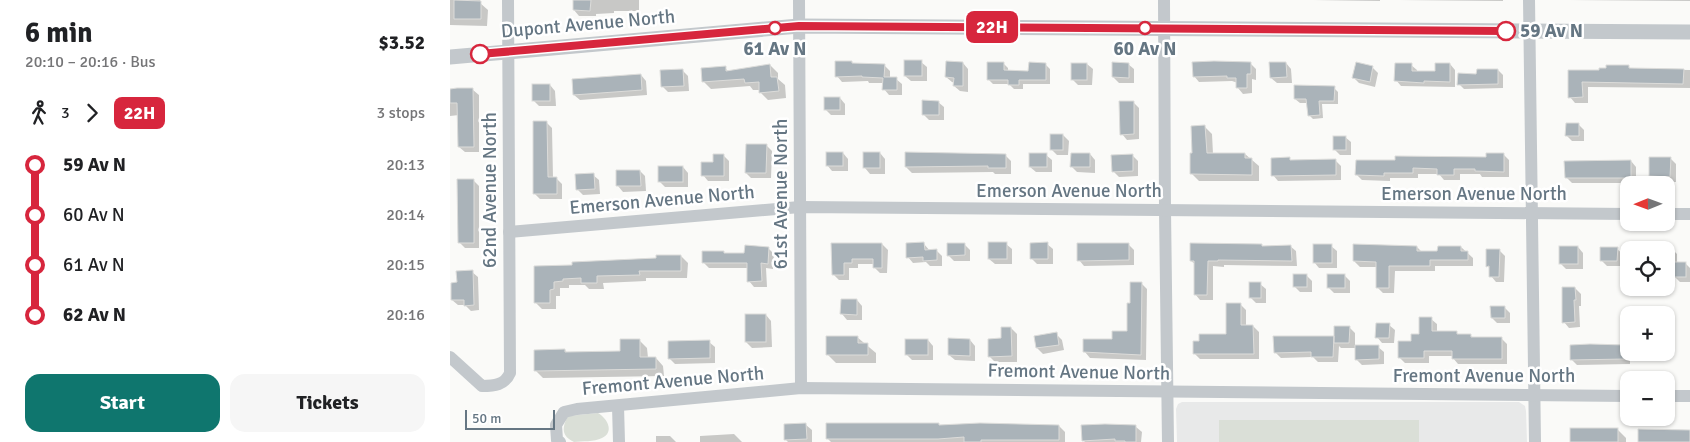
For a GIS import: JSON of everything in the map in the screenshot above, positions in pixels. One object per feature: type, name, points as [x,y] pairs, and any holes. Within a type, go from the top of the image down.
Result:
[{"type":"street","name":"62nd Avenue North","points":[[450,357],[482,386],[496,386],[507,380],[510,373],[508,0]]},
{"type":"street","name":"61st Avenue North","points":[[799,0],[801,388]]},
{"type":"street","points":[[1164,0],[1168,442]]},
{"type":"street","points":[[1529,0],[1535,442]]},
{"type":"street","name":"Dupont Avenue North","points":[[450,57],[799,26],[1690,32]]},
{"type":"street","name":"Emerson Avenue North","points":[[509,232],[800,207],[1620,214]]},
{"type":"street","points":[[1675,214],[1690,214]]},
{"type":"street","name":"Fremont Avenue North","points":[[560,442],[556,425],[564,412],[577,409],[801,388],[1620,396]]},
{"type":"street","points":[[1675,396],[1690,396]]},
{"type":"street","points":[[618,406],[619,442]]},
{"type":"shaded area","points":[[1182,402],[1519,402],[1525,406],[1526,411],[1527,442],[1177,442],[1176,409],[1178,404]]},
{"type":"shaded area","points":[[598,413],[607,422],[609,429],[606,435],[595,440],[574,442],[567,437],[564,427],[568,416]]},
{"type":"shaded area","points":[[1219,420],[1419,420],[1419,442],[1219,442]]},
{"type":"building","points":[[454,0],[481,1],[481,19],[454,19]]},
{"type":"building","points":[[573,0],[591,0],[590,11],[573,10]]},
{"type":"building","points":[[904,60],[922,60],[922,76],[904,76]]},
{"type":"building","points":[[835,61],[885,64],[884,77],[897,77],[897,90],[882,90],[883,78],[862,76],[835,77]]},
{"type":"building","points":[[946,61],[963,62],[963,86],[953,86],[954,78],[945,77]]},
{"type":"building","points":[[987,62],[1004,62],[1004,70],[1028,71],[1029,62],[1046,63],[1046,80],[1019,80],[1019,85],[1008,85],[1008,80],[987,80]]},
{"type":"building","points":[[1112,62],[1129,63],[1129,78],[1112,77]]},
{"type":"building","points":[[1192,62],[1251,62],[1251,74],[1247,74],[1247,88],[1236,88],[1236,78],[1227,78],[1227,76],[1193,77]]},
{"type":"building","points":[[1269,62],[1286,62],[1287,77],[1270,78]]},
{"type":"building","points":[[1356,62],[1373,66],[1370,82],[1352,78]]},
{"type":"building","points":[[1071,63],[1087,63],[1087,80],[1071,80]]},
{"type":"building","points":[[1395,63],[1412,63],[1412,71],[1435,71],[1435,63],[1450,63],[1450,82],[1394,81]]},
{"type":"building","points":[[770,64],[771,77],[777,77],[779,91],[759,93],[759,82],[745,83],[744,79],[702,82],[701,68],[726,66],[726,71]]},
{"type":"building","points":[[1606,65],[1629,65],[1629,68],[1684,69],[1683,84],[1582,82],[1583,97],[1568,98],[1568,70],[1599,70],[1599,68],[1606,68]]},
{"type":"building","points":[[683,69],[684,86],[661,87],[660,70]]},
{"type":"building","points":[[1477,69],[1498,69],[1498,84],[1457,85],[1458,73],[1476,74]]},
{"type":"building","points":[[641,74],[642,90],[573,95],[572,79]]},
{"type":"building","points":[[532,84],[550,84],[550,101],[532,101]]},
{"type":"building","points":[[1294,85],[1335,86],[1334,101],[1319,101],[1320,115],[1308,116],[1306,99],[1294,99]]},
{"type":"building","points":[[473,88],[474,147],[458,147],[457,103],[450,103],[450,89]]},
{"type":"building","points":[[824,97],[840,97],[840,110],[824,110]]},
{"type":"building","points":[[922,100],[939,101],[939,115],[922,115]]},
{"type":"building","points":[[1119,101],[1134,101],[1134,134],[1120,135]]},
{"type":"building","points":[[533,121],[547,121],[548,177],[557,177],[557,194],[533,194]]},
{"type":"building","points":[[1566,123],[1579,123],[1579,136],[1565,136]]},
{"type":"building","points":[[1205,125],[1207,153],[1245,153],[1245,158],[1252,158],[1252,175],[1190,174],[1190,153],[1192,153],[1191,126]]},
{"type":"building","points":[[1050,134],[1063,134],[1063,150],[1050,150]]},
{"type":"building","points":[[1333,136],[1346,136],[1346,150],[1333,150]]},
{"type":"building","points":[[746,144],[767,144],[766,173],[745,173]]},
{"type":"building","points":[[826,152],[843,152],[843,166],[826,166]]},
{"type":"building","points":[[863,152],[880,152],[880,168],[863,168]]},
{"type":"building","points":[[905,152],[1006,154],[1006,168],[988,168],[988,166],[905,167]]},
{"type":"building","points":[[1029,153],[1047,153],[1047,167],[1029,167]]},
{"type":"building","points":[[1071,153],[1090,153],[1090,167],[1070,167]]},
{"type":"building","points":[[1486,153],[1504,153],[1504,172],[1454,169],[1454,175],[1437,175],[1437,169],[1413,168],[1413,173],[1384,173],[1384,176],[1355,175],[1356,160],[1395,160],[1395,156],[1486,157]]},
{"type":"building","points":[[713,154],[724,154],[724,176],[701,176],[701,162],[713,162]]},
{"type":"building","points":[[1133,154],[1133,171],[1112,172],[1111,155]]},
{"type":"building","points":[[1290,157],[1290,160],[1336,159],[1336,175],[1271,176],[1271,158]]},
{"type":"building","points":[[1649,157],[1671,157],[1670,176],[1649,176]]},
{"type":"building","points":[[1631,160],[1631,176],[1620,176],[1620,178],[1565,178],[1564,161]]},
{"type":"building","points":[[658,166],[683,166],[683,182],[658,182]]},
{"type":"building","points":[[616,170],[640,170],[641,186],[616,186]]},
{"type":"building","points":[[594,173],[595,189],[576,190],[575,174]]},
{"type":"building","points":[[457,179],[474,179],[474,243],[458,243]]},
{"type":"building","points":[[924,242],[925,250],[937,249],[937,260],[923,261],[923,257],[906,258],[906,243]]},
{"type":"building","points":[[988,242],[1007,242],[1007,259],[988,259]]},
{"type":"building","points":[[1048,242],[1048,259],[1030,259],[1030,243]]},
{"type":"building","points":[[831,243],[882,243],[882,268],[873,268],[873,259],[852,259],[852,263],[844,263],[844,275],[832,275]]},
{"type":"building","points":[[947,243],[965,243],[965,255],[947,256]]},
{"type":"building","points":[[1077,243],[1129,243],[1129,260],[1077,261]]},
{"type":"building","points":[[1190,243],[1262,244],[1262,246],[1291,245],[1292,261],[1208,261],[1207,295],[1194,295],[1194,261],[1190,261]]},
{"type":"building","points":[[1313,244],[1332,244],[1332,263],[1313,263]]},
{"type":"building","points":[[1353,244],[1417,246],[1417,251],[1437,251],[1438,246],[1461,246],[1461,251],[1468,251],[1468,260],[1430,260],[1430,266],[1389,266],[1389,288],[1376,288],[1376,262],[1353,261]]},
{"type":"building","points":[[745,245],[769,247],[768,264],[761,263],[762,281],[747,282],[747,263],[702,263],[702,251],[744,253]]},
{"type":"building","points":[[1559,246],[1578,246],[1578,264],[1559,264]]},
{"type":"building","points":[[1600,247],[1618,247],[1617,261],[1600,261]]},
{"type":"building","points":[[1486,249],[1500,249],[1499,277],[1489,277],[1489,266],[1486,267]]},
{"type":"building","points":[[656,255],[681,255],[681,271],[639,271],[640,275],[597,276],[597,283],[581,283],[581,278],[563,279],[563,281],[554,282],[554,289],[550,290],[550,303],[534,303],[534,266],[572,265],[572,262],[656,258]]},
{"type":"building","points":[[1675,262],[1686,262],[1686,277],[1675,277]]},
{"type":"building","points":[[473,270],[474,305],[464,306],[464,300],[451,300],[451,283],[457,282],[456,271]]},
{"type":"building","points":[[1293,274],[1307,274],[1307,287],[1293,287]]},
{"type":"building","points":[[1327,274],[1345,274],[1345,288],[1327,288]]},
{"type":"building","points":[[1130,282],[1142,282],[1141,355],[1083,352],[1083,339],[1112,339],[1112,331],[1127,331],[1127,303],[1130,303]]},
{"type":"building","points":[[1249,282],[1261,282],[1261,298],[1249,298]]},
{"type":"building","points":[[1562,287],[1575,287],[1575,322],[1562,323]]},
{"type":"building","points":[[841,299],[857,299],[857,315],[840,314]]},
{"type":"building","points":[[1226,303],[1241,303],[1241,325],[1253,325],[1254,354],[1193,354],[1193,341],[1199,341],[1199,334],[1226,334]]},
{"type":"building","points":[[1490,306],[1505,306],[1505,318],[1491,318]]},
{"type":"building","points":[[745,314],[766,314],[766,342],[745,342]]},
{"type":"building","points":[[1419,317],[1432,317],[1432,331],[1457,331],[1457,334],[1471,334],[1471,337],[1502,337],[1502,359],[1452,359],[1452,351],[1424,351],[1424,358],[1398,358],[1398,341],[1411,341],[1411,334],[1419,334]]},
{"type":"building","points":[[1376,323],[1390,323],[1389,338],[1375,338]]},
{"type":"building","points":[[1334,326],[1350,326],[1349,343],[1334,343]]},
{"type":"building","points":[[1001,327],[1011,327],[1012,356],[988,357],[988,339],[1001,338]]},
{"type":"building","points":[[1057,332],[1059,345],[1036,348],[1034,336]]},
{"type":"building","points":[[826,336],[858,336],[858,343],[868,343],[868,355],[826,355]]},
{"type":"building","points":[[1273,336],[1334,336],[1333,357],[1311,357],[1311,352],[1274,353]]},
{"type":"building","points":[[948,338],[970,339],[970,356],[948,355]]},
{"type":"building","points":[[620,339],[640,339],[640,357],[656,357],[656,369],[534,371],[534,350],[565,349],[565,352],[620,351]]},
{"type":"building","points":[[905,339],[928,339],[928,355],[905,355]]},
{"type":"building","points":[[710,340],[710,358],[668,359],[668,341]]},
{"type":"building","points":[[1355,345],[1379,345],[1379,359],[1355,360]]},
{"type":"building","points":[[1570,345],[1620,345],[1620,359],[1570,360]]},
{"type":"building","points":[[806,423],[807,439],[784,440],[784,424]]},
{"type":"building","points":[[826,423],[1059,425],[1059,440],[981,440],[981,442],[964,442],[964,437],[938,439],[826,439]]},
{"type":"building","points":[[1081,425],[1136,425],[1136,442],[1115,441],[1115,439],[1082,441]]},
{"type":"building","points":[[1570,428],[1618,428],[1618,442],[1570,442]]},
{"type":"building","points":[[1638,429],[1690,430],[1690,442],[1638,442]]},
{"type":"bus line","name":"22H","points":[[480,54],[799,26],[1506,31]]},
{"type":"place","name":"61 Av N","points":[[775,28]]},
{"type":"place","name":"60 Av N","points":[[1145,28]]},
{"type":"place","name":"59 Av N","points":[[1506,31]]}]
